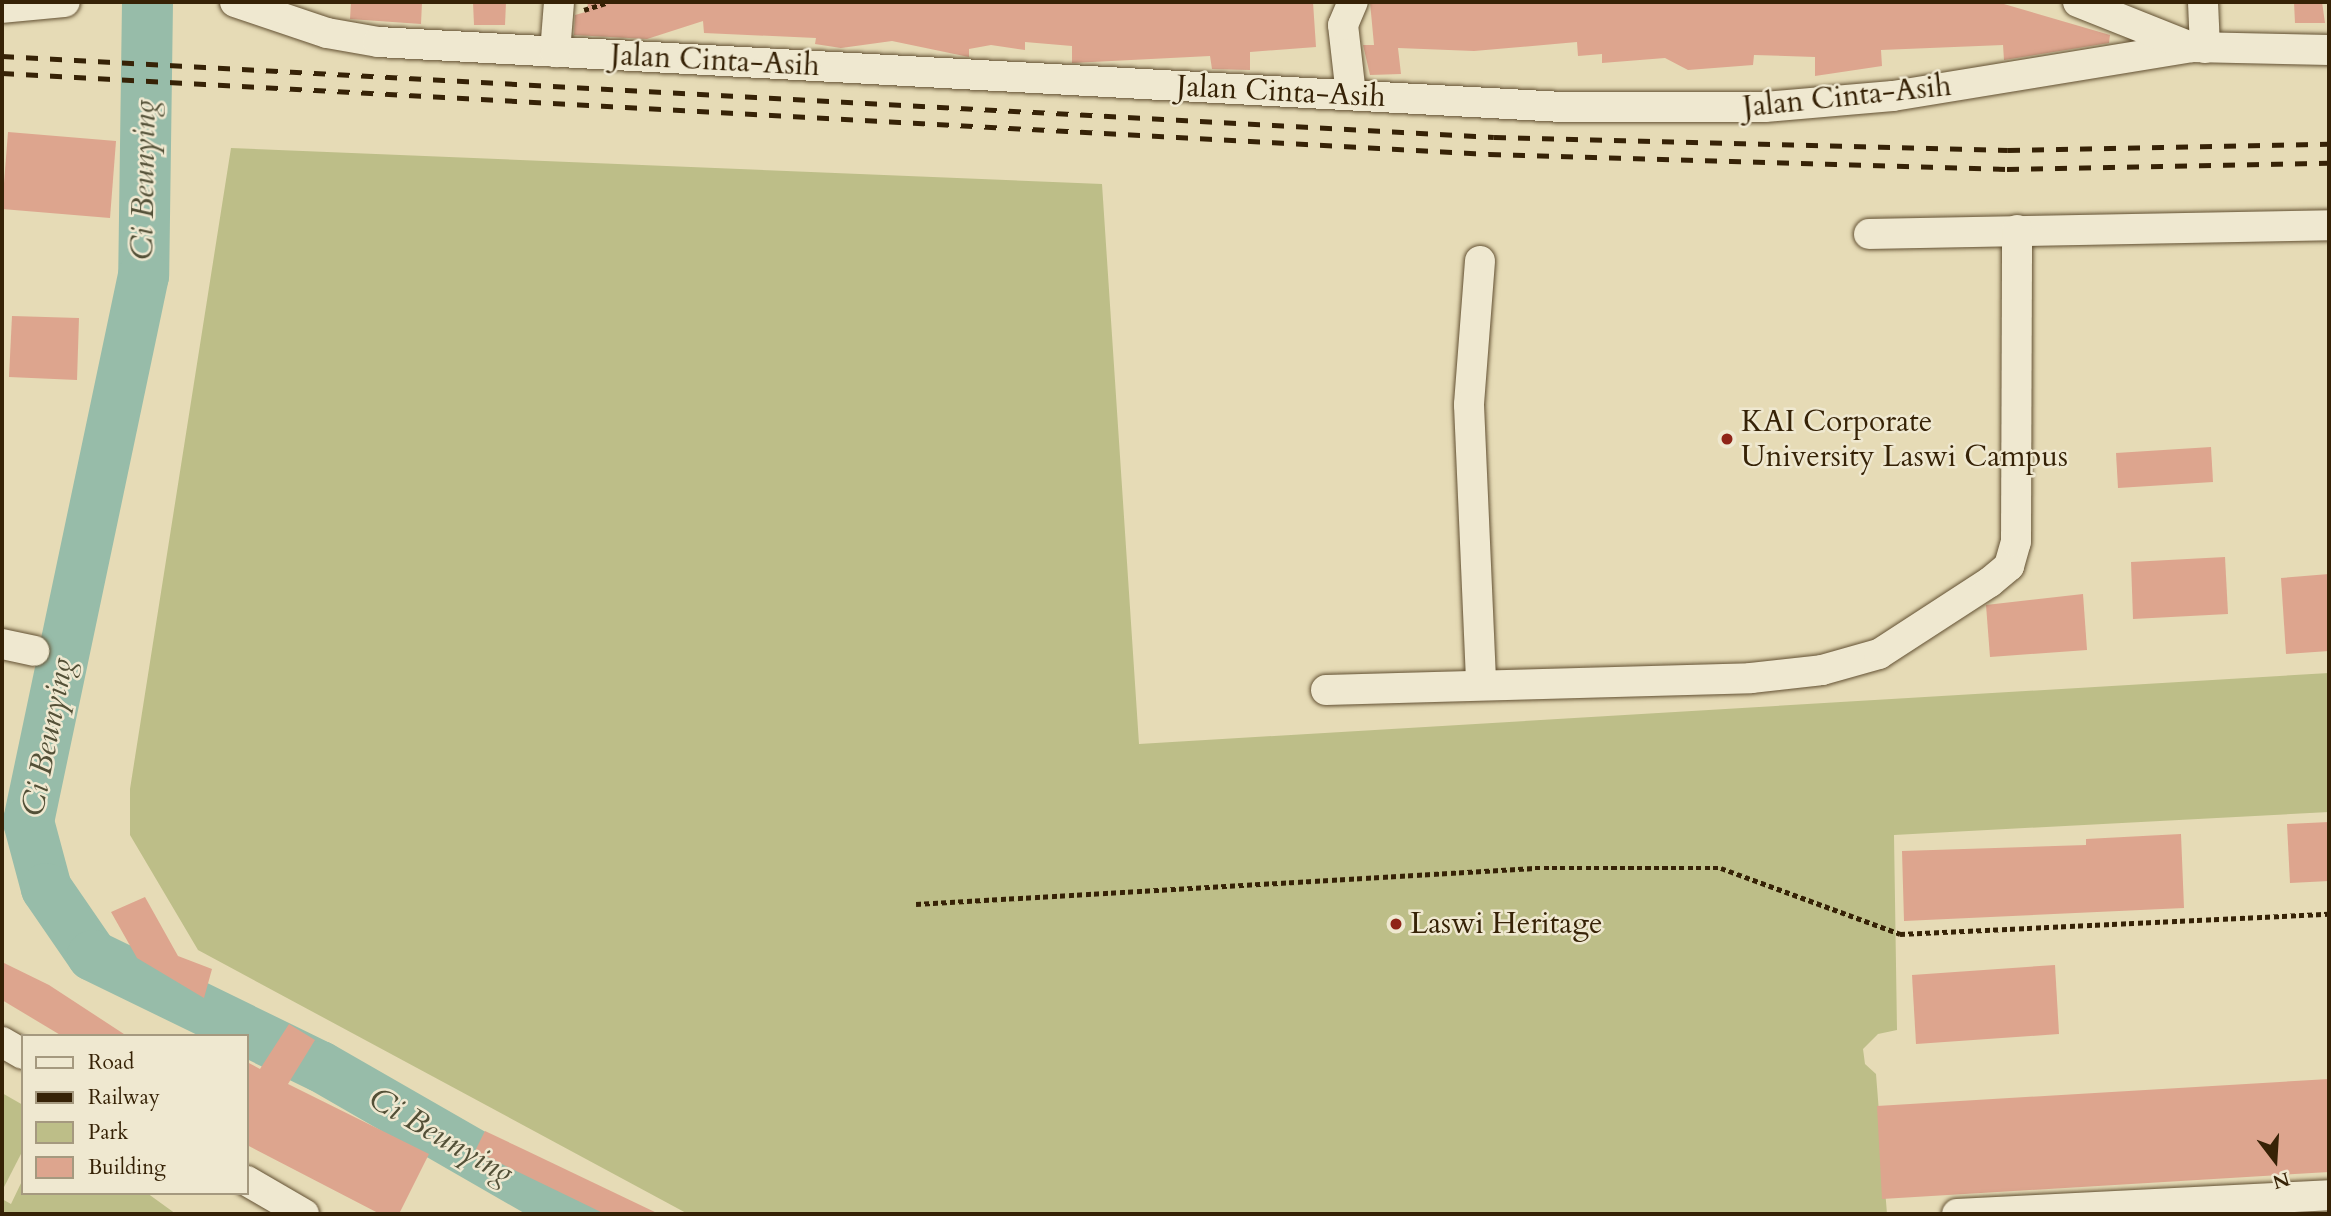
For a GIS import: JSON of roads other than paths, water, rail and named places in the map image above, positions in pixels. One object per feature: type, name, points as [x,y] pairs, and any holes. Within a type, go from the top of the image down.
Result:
[{"type":"street","points":[[2,8],[65,2]]},
{"type":"street","name":"Jalan Cinta-Asih","points":[[235,2],[354,39],[1563,107],[1753,108],[1893,96],[2198,48],[2329,50]]},
{"type":"street","points":[[555,52],[559,2]]},
{"type":"street","points":[[1351,94],[1343,25],[1353,2]]},
{"type":"street","points":[[2078,2],[2198,48],[2203,2]]},
{"type":"street","points":[[1869,234],[2329,225]]},
{"type":"street","points":[[1326,690],[1751,678],[1840,667],[1879,654],[1997,577],[2014,556],[2016,534],[2017,230]]},
{"type":"street","points":[[1480,261],[1469,405],[1481,685]]},
{"type":"street","points":[[2,644],[34,651]]},
{"type":"street","points":[[2,1042],[21,1053]]},
{"type":"street","points":[[248,1182],[304,1214]]},
{"type":"street","points":[[1957,1214],[2329,1195]]},
{"type":"waterway","name":"Ci Beunying","points":[[147,2],[143,275],[28,821],[46,888],[92,955],[320,1066],[577,1214]]},
{"type":"railway","points":[[2,56],[1494,137],[2008,150],[2329,144]]},
{"type":"railway","points":[[2,73],[1489,154],[2007,169],[2329,163]]},
{"type":"place","name":"KAI Corporate University Laswi Campus","points":[[1727,439]]},
{"type":"place","name":"Laswi Heritage","points":[[1396,924]]}]
